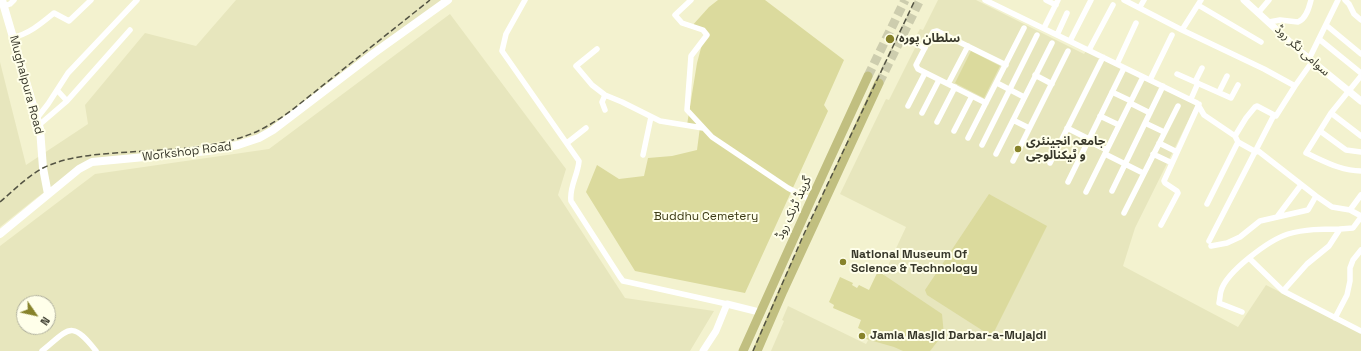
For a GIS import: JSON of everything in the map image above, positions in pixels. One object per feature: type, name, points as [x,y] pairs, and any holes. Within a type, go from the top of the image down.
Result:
[{"type":"main road","name":"Workshop Road","points":[[0,234],[48,194],[80,169],[92,162],[208,151],[238,145],[258,138],[273,130],[374,53],[448,0]]},
{"type":"main road","name":"Mughalpura Road","points":[[3,3],[38,121],[43,168],[48,194]]},
{"type":"main road","name":"گرینڈ ٹرنک روڈ","points":[[743,351],[868,76]]},
{"type":"main road","name":"گرینڈ ٹرنک روڈ","points":[[757,351],[879,83]]},
{"type":"street","points":[[3,3],[10,4],[14,0]]},
{"type":"street","points":[[13,37],[19,36],[34,28],[54,13],[69,21],[91,0]]},
{"type":"street","points":[[38,121],[68,73],[136,0]]},
{"type":"street","points":[[525,0],[506,34],[502,51],[579,161],[579,166],[570,191],[571,201],[623,281],[760,312]]},
{"type":"street","points":[[691,0],[675,15],[682,23],[703,30],[707,35],[691,56],[687,110],[712,137],[788,188],[811,200]]},
{"type":"street","points":[[985,0],[1191,99],[1199,104],[1204,115],[1235,136],[1238,142],[1256,151],[1332,207],[1350,210],[1361,217],[1353,228],[1309,229],[1287,234],[1268,244],[1249,258],[1229,276],[1221,290],[1219,303],[1242,312]]},
{"type":"street","points":[[1044,28],[1057,2],[1046,0]]},
{"type":"street","points":[[1070,41],[1091,0]]},
{"type":"street","points":[[1124,0],[1182,30],[1264,69],[1295,86]]},
{"type":"street","points":[[1140,7],[1144,0]]},
{"type":"street","name":"سوامی نگر روڈ","points":[[1244,0],[1310,60],[1361,101]]},
{"type":"street","points":[[1258,13],[1269,0]]},
{"type":"street","points":[[1269,22],[1280,20],[1300,22],[1309,9],[1312,0]]},
{"type":"street","points":[[1316,196],[1308,210],[1260,221],[1240,236],[1227,243],[1210,244],[1274,115],[1276,116],[1279,113],[1310,60],[1338,0]]},
{"type":"street","points":[[1345,0],[1349,4],[1354,14],[1361,20]]},
{"type":"street","points":[[1182,30],[1199,2],[1261,42]]},
{"type":"street","points":[[1089,50],[1112,5]]},
{"type":"street","points":[[1057,35],[1067,13]]},
{"type":"street","points":[[1117,64],[1136,23]]},
{"type":"street","points":[[1326,26],[1361,54]]},
{"type":"street","points":[[968,138],[1024,28]]},
{"type":"street","points":[[38,121],[67,101],[130,30]]},
{"type":"street","points":[[986,103],[925,73],[918,69],[916,64],[933,32],[937,31],[1006,65]]},
{"type":"street","points":[[982,145],[1037,35]]},
{"type":"street","points":[[1150,80],[1172,36]]},
{"type":"street","points":[[1319,39],[1361,75],[1320,131],[1306,153],[1339,168],[1352,171],[1361,171]]},
{"type":"street","points":[[908,40],[925,48]]},
{"type":"street","points":[[996,154],[1052,43]]},
{"type":"street","points":[[948,84],[968,46]]},
{"type":"street","points":[[597,50],[576,66],[592,85],[605,95],[660,121],[704,128]]},
{"type":"street","points":[[1013,162],[1068,51]]},
{"type":"street","points":[[1050,163],[1103,57]]},
{"type":"street","points":[[1068,182],[1124,68]]},
{"type":"street","points":[[1191,99],[1202,68]]},
{"type":"street","points":[[908,106],[925,73]]},
{"type":"street","points":[[1177,74],[1231,98],[1238,85]]},
{"type":"street","points":[[1035,75],[1052,84]]},
{"type":"street","points":[[1086,192],[1143,76]]},
{"type":"street","points":[[1219,92],[1227,76]]},
{"type":"street","points":[[922,113],[939,80]]},
{"type":"street","points":[[997,83],[1024,97]]},
{"type":"street","points":[[1112,191],[1163,86]]},
{"type":"street","points":[[937,122],[955,88]]},
{"type":"street","points":[[57,90],[67,101]]},
{"type":"street","points":[[1112,92],[1150,112]]},
{"type":"street","points":[[605,95],[602,102],[605,110]]},
{"type":"street","points":[[954,131],[972,96]]},
{"type":"street","points":[[1162,225],[1178,193],[1164,182],[1199,104]]},
{"type":"street","points":[[1124,213],[1178,106]]},
{"type":"street","points":[[1235,136],[1255,107],[1257,106],[1274,115]]},
{"type":"street","points":[[1332,114],[1361,136]]},
{"type":"street","points":[[1100,116],[1119,126]]},
{"type":"street","points":[[643,155],[651,117]]},
{"type":"street","points":[[1013,120],[1029,128]]},
{"type":"street","points":[[1145,123],[1164,132]]},
{"type":"street","points":[[567,143],[586,128]]},
{"type":"street","points":[[1067,128],[1089,140],[1125,164],[1144,173]]},
{"type":"street","points":[[1320,131],[1346,150],[1361,152]]},
{"type":"street","points":[[1207,204],[1238,142]]},
{"type":"street","points":[[1159,143],[1177,152]]},
{"type":"street","points":[[1153,154],[1172,162]]},
{"type":"street","points":[[1277,217],[1301,185]]},
{"type":"street","points":[[1350,210],[1361,195]]},
{"type":"street","points":[[1283,291],[1308,264],[1329,246],[1340,229]]},
{"type":"street","points":[[1335,318],[1349,289],[1350,268],[1353,260],[1361,250]]},
{"type":"street","points":[[1249,258],[1283,291],[1361,331]]},
{"type":"street","points":[[703,351],[716,331],[727,304]]},
{"type":"street","points":[[42,351],[69,330],[75,330],[80,333],[96,351]]},
{"type":"shaded area","points":[[236,0],[443,0],[261,134],[80,166],[0,227],[0,62],[26,165],[88,124],[85,105],[145,33],[196,46]]},
{"type":"shaded area","name":"جامعہ انجینئری و ٹیکنالوجی","points":[[938,0],[976,0],[1084,54],[1086,51],[1196,105],[1135,228],[1123,266],[1238,327],[1266,285],[1361,333],[1361,351],[771,351],[784,321],[782,320],[788,306],[866,344],[870,337],[863,319],[906,227],[840,194],[886,99],[889,100],[920,38],[916,36],[920,29],[923,30]]},
{"type":"shaded area","points":[[450,14],[566,169],[558,195],[625,298],[714,311],[690,351],[0,351],[0,246],[95,174],[269,149]]},
{"type":"green space","name":"Buddhu Cemetery","points":[[718,0],[765,0],[844,60],[824,105],[828,111],[745,293],[635,271],[586,192],[597,165],[619,179],[644,176],[648,158],[672,156],[697,150],[700,127],[687,125],[697,63],[705,33],[691,27],[709,7]]},
{"type":"green space","points":[[971,51],[1000,66],[984,98],[955,83]]},
{"type":"green space","points":[[989,194],[1047,226],[994,332],[988,334],[927,295],[925,290]]},
{"type":"green space","points":[[878,271],[942,314],[944,335],[930,351],[903,351],[866,339],[868,337],[863,333],[864,331],[858,328],[861,320],[833,308],[834,305],[829,302],[840,277],[853,283],[852,285],[857,288],[859,285],[869,290]]},
{"type":"tunnel","points":[[868,76],[905,0]]},
{"type":"tunnel","points":[[879,83],[920,0]]},
{"type":"tunnel","points":[[902,37],[908,40]]},
{"type":"railway","points":[[0,202],[37,171],[64,160],[97,155],[211,145],[243,137],[258,131],[292,110],[430,0]]},
{"type":"railway","points":[[753,351],[803,236],[915,0]]},
{"type":"place","name":"سلطان پورہ","points":[[890,39]]},
{"type":"place","name":"جامعہ انجینئری و ٹیکنالوجی","points":[[1018,149]]},
{"type":"place","name":"National Museum Of Science & Technology","points":[[843,262]]},
{"type":"place","name":"Jamia Masjid Darbar-a-Mujajdi","points":[[862,336]]}]
